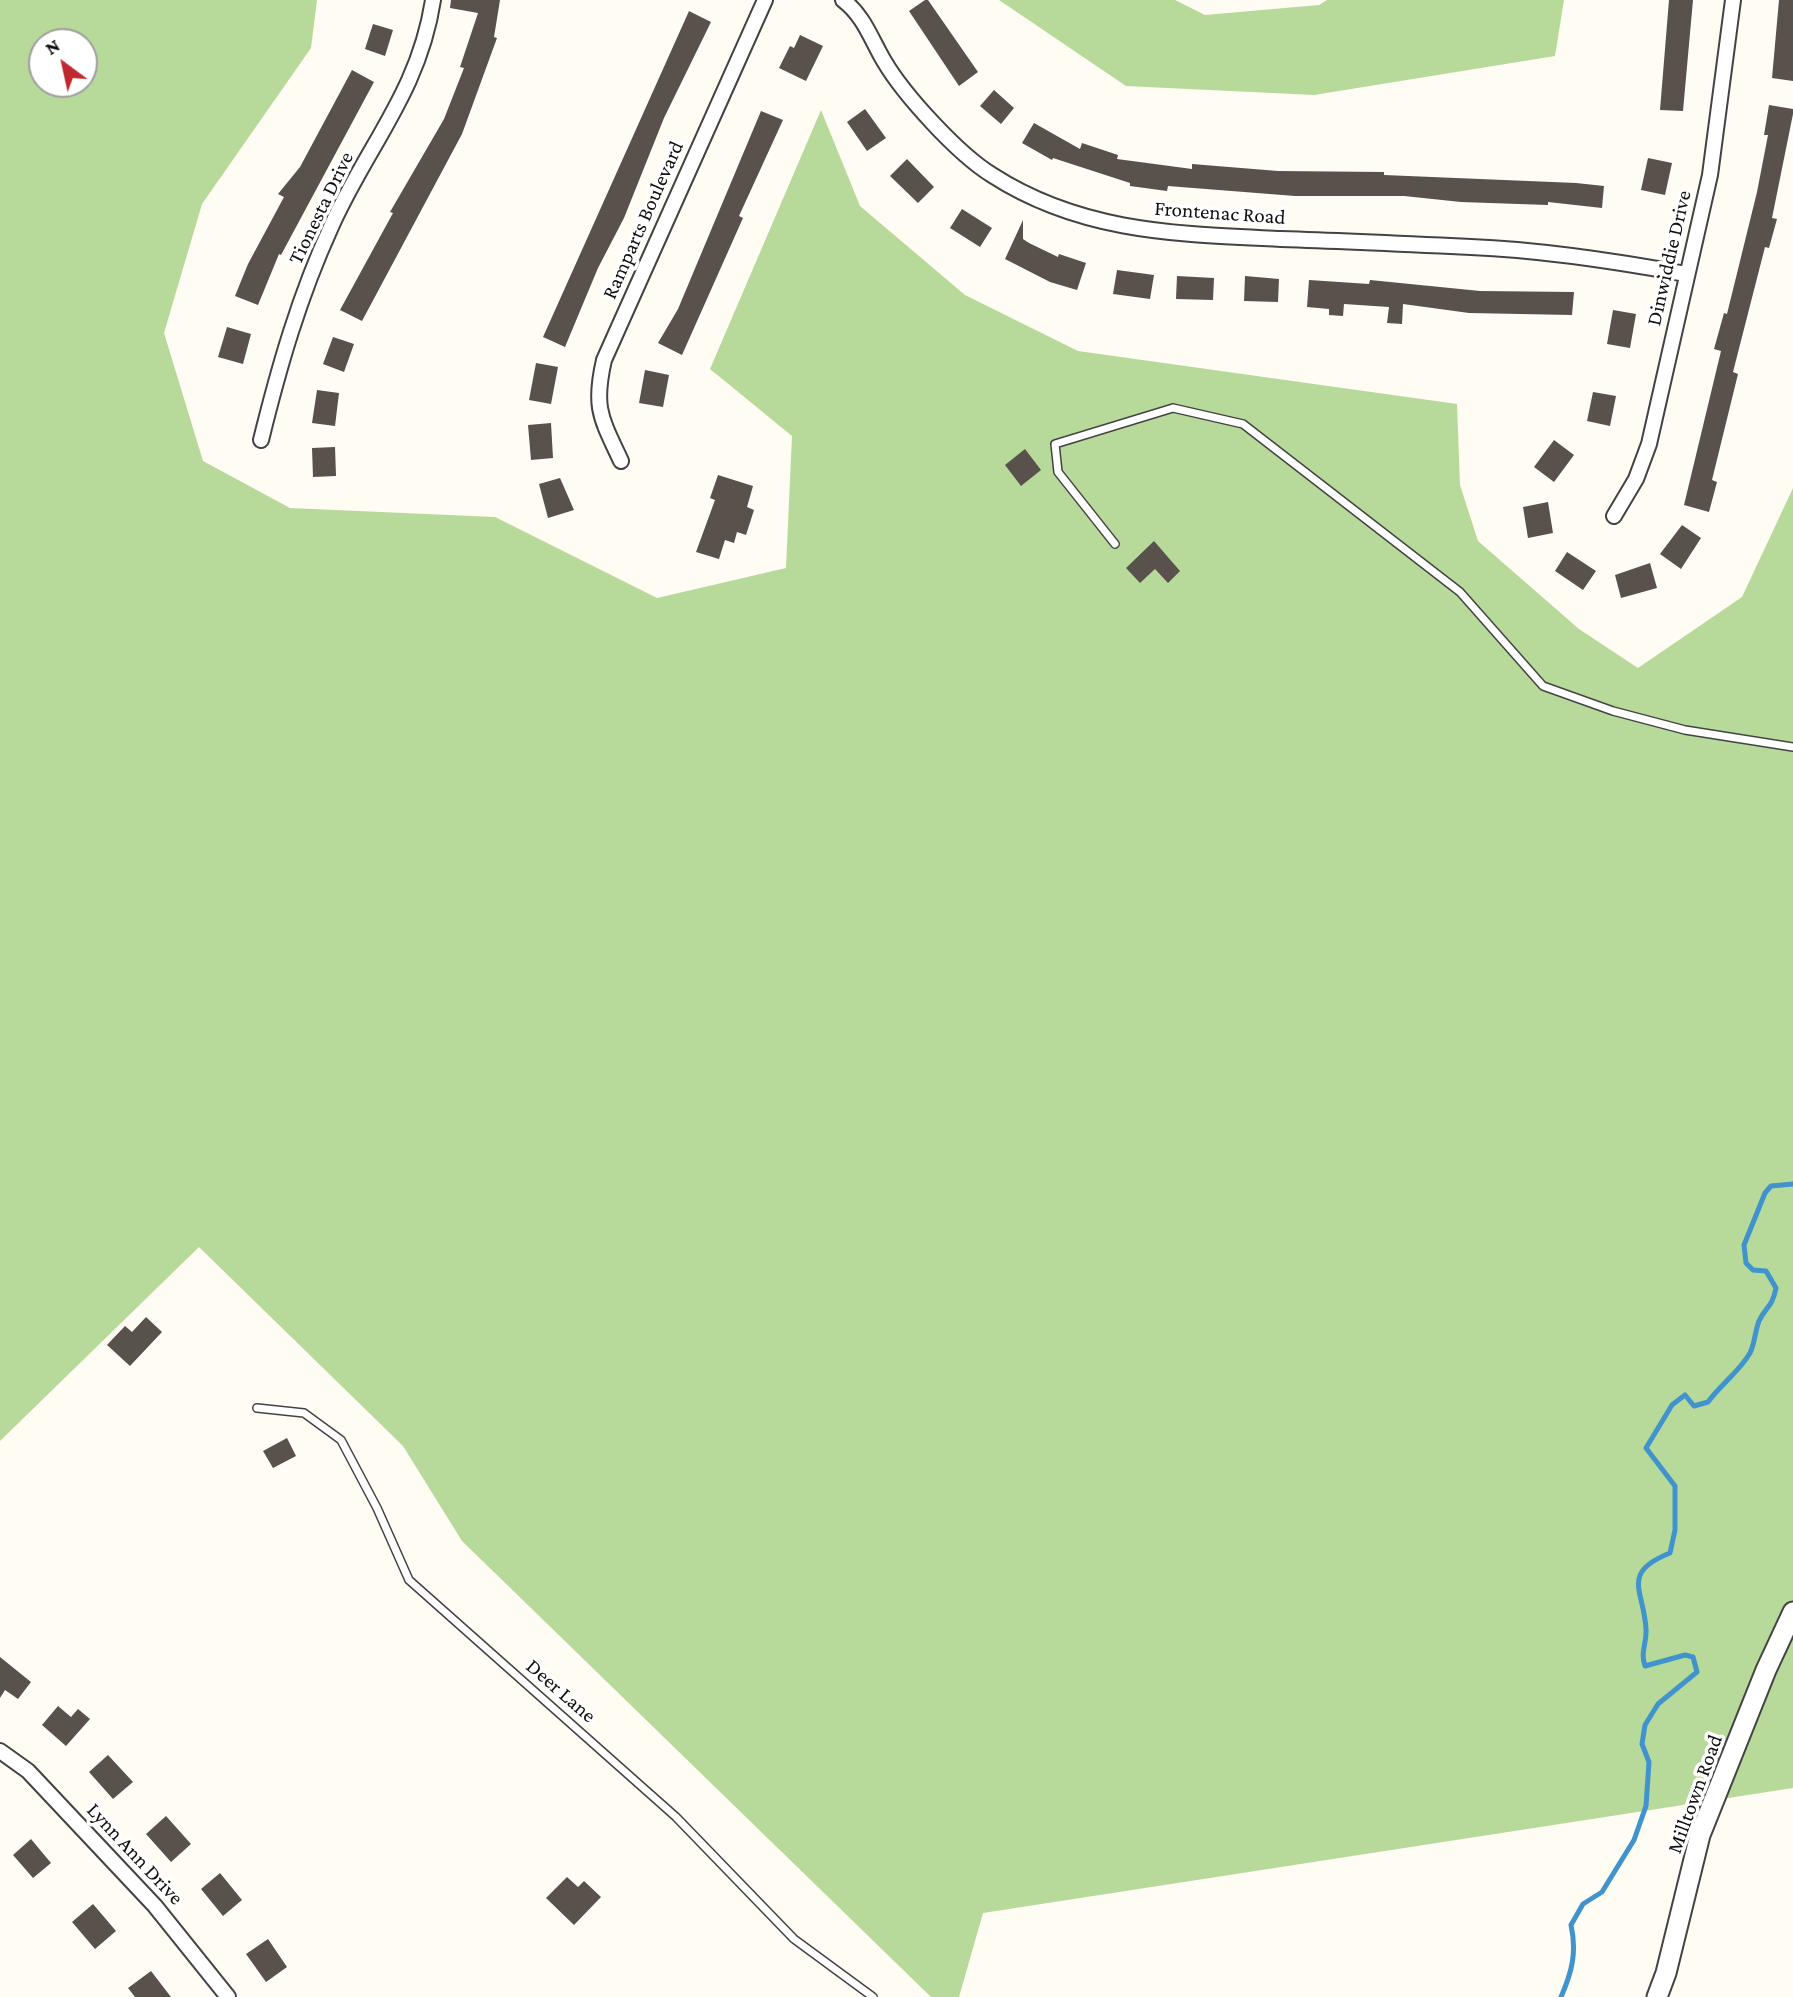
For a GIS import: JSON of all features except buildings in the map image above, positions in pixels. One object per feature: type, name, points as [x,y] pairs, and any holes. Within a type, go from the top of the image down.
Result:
[{"type":"street","name":"Tionesta Drive","points":[[261,440],[293,316],[331,225],[414,75],[427,36],[433,0]]},
{"type":"street","name":"Ramparts Boulevard","points":[[621,461],[598,412],[597,388],[604,360],[765,0]]},
{"type":"street","name":"Frontenac Road","points":[[843,0],[868,28],[885,62],[947,139],[990,174],[1049,207],[1107,224],[1186,235],[1476,247],[1617,261],[1686,274]]},
{"type":"street","name":"Dinwiddie Drive","points":[[1614,516],[1636,479],[1649,443],[1710,175],[1733,0]]},
{"type":"street","name":"Milltown Road","points":[[1657,1997],[1666,1973],[1700,1835],[1766,1670],[1793,1612]]},
{"type":"street","name":"Lynn Ann Drive","points":[[0,1751],[28,1771],[155,1906],[228,1997]]},
{"type":"lane","points":[[1115,544],[1058,472],[1055,444],[1173,408],[1244,424],[1460,592],[1543,686],[1613,710],[1685,730],[1793,747]]},
{"type":"lane","name":"Deer Lane","points":[[257,1408],[304,1413],[341,1440],[377,1508],[409,1580],[677,1817],[794,1939],[873,1997]]},
{"type":"green space","points":[[0,0],[317,0],[311,48],[202,204],[164,333],[203,461],[290,508],[495,517],[657,598],[786,568],[792,436],[710,369],[821,110],[860,206],[965,295],[1078,351],[1457,404],[1460,485],[1478,541],[1579,629],[1638,668],[1742,597],[1793,488],[1793,1788],[983,1913],[959,1997],[931,1997],[462,1541],[403,1446],[199,1247],[0,1441]]},
{"type":"green space","points":[[999,0],[1175,0],[1205,15],[1319,5],[1327,0],[1564,0],[1555,56],[1314,95],[1126,86]]},
{"type":"waterway","points":[[1561,1997],[1572,1962],[1574,1944],[1571,1925],[1583,1904],[1602,1892],[1634,1840],[1646,1806],[1649,1762],[1642,1744],[1645,1725],[1658,1704],[1697,1672],[1693,1657],[1685,1655],[1645,1666],[1643,1652],[1646,1629],[1638,1584],[1645,1568],[1670,1553],[1675,1530],[1675,1486],[1646,1448],[1672,1405],[1685,1395],[1694,1406],[1708,1402],[1750,1353],[1759,1321],[1771,1303],[1776,1288],[1766,1271],[1753,1270],[1746,1263],[1744,1245],[1765,1193],[1771,1186],[1793,1184]]}]
